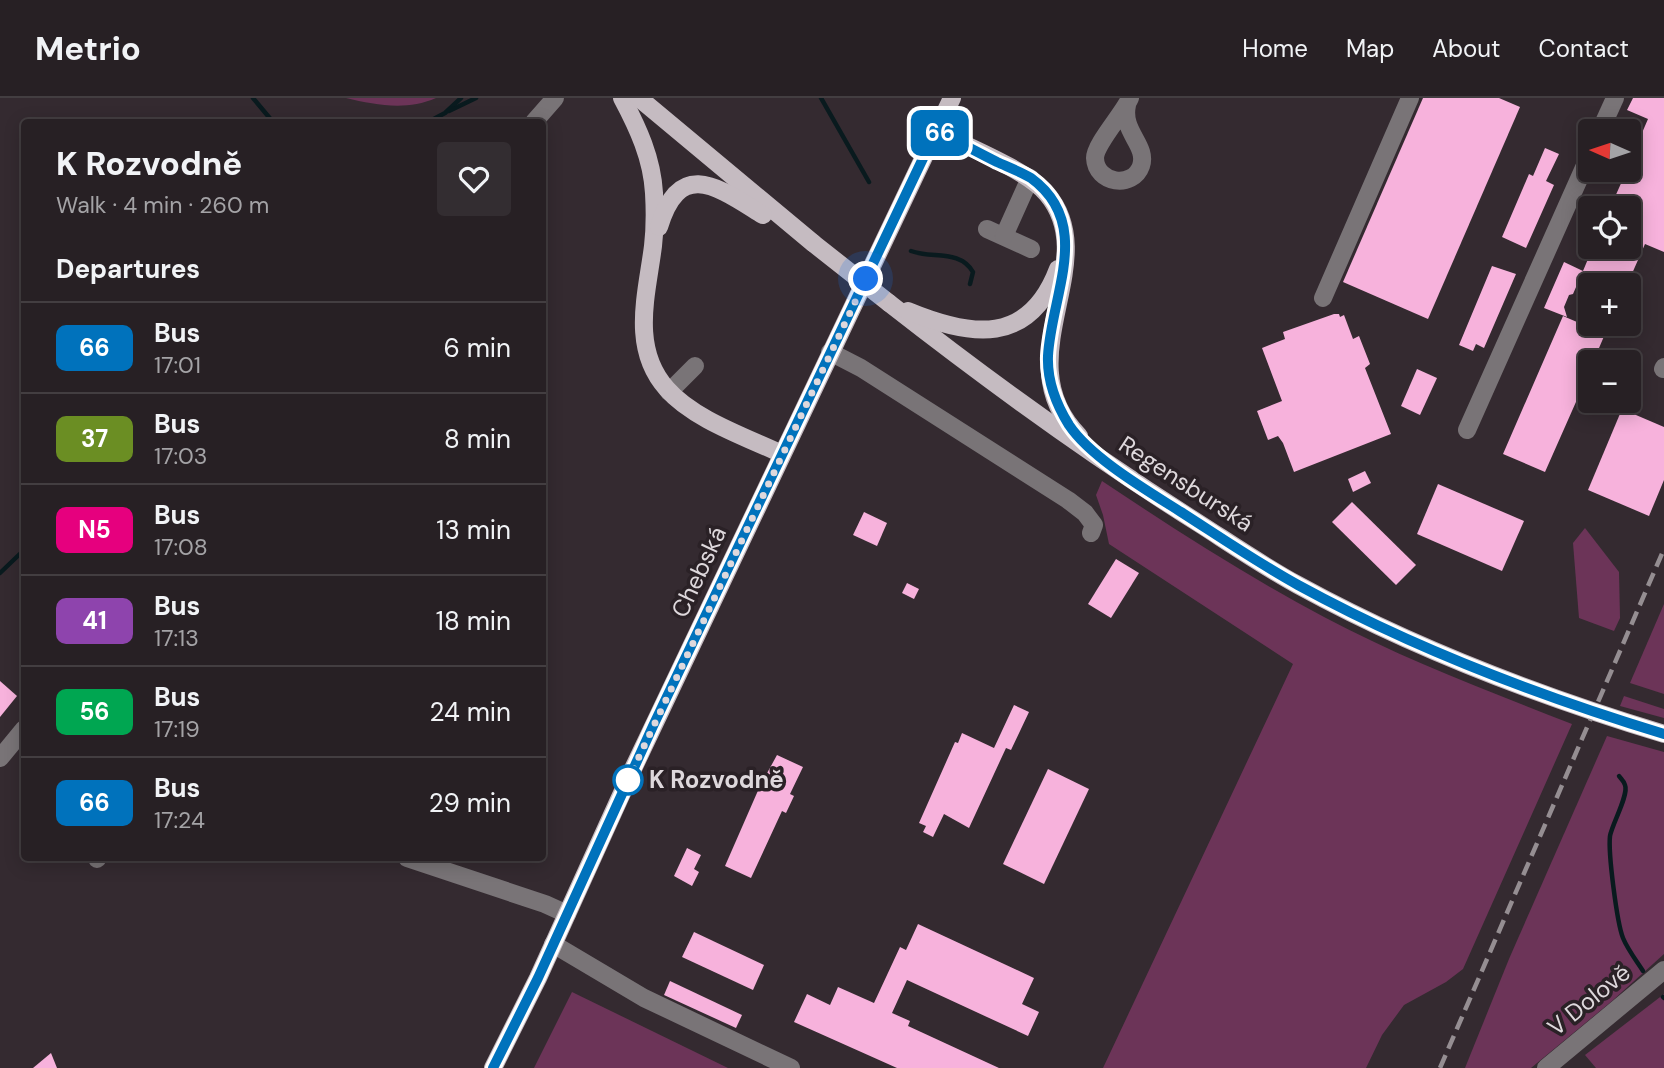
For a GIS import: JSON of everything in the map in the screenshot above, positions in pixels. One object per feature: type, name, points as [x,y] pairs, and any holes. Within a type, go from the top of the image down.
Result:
[{"type":"main road","points":[[622,98],[649,159],[654,195],[653,244],[643,332],[652,367],[669,392],[697,413],[782,454]]},
{"type":"main road","points":[[639,98],[791,229]]},
{"type":"main road","name":"Chebská","points":[[493,1068],[952,98]]},
{"type":"main road","points":[[936,131],[1030,178],[1048,195],[1061,220],[1065,235],[1064,270],[1050,338],[1050,377],[1058,407],[1071,428],[1113,466]]},
{"type":"main road","points":[[653,244],[671,198],[683,188],[694,184],[720,189],[813,243],[889,303],[922,322],[988,331],[1022,319],[1040,303],[1054,280],[1065,235]]},
{"type":"main road","name":"Regensburská","points":[[922,322],[963,361],[1169,504],[1296,584],[1387,631],[1560,699],[1664,734]]},
{"type":"street","points":[[537,119],[555,98]]},
{"type":"street","points":[[1323,298],[1410,98]]},
{"type":"street","points":[[1605,119],[1615,98]]},
{"type":"street","points":[[1030,178],[995,232],[1031,249]]},
{"type":"street","points":[[1467,430],[1578,181]]},
{"type":"street","points":[[830,352],[1068,500],[1085,513],[1094,525],[1091,533]]},
{"type":"street","points":[[669,392],[695,366]]},
{"type":"street","points":[[0,758],[21,733]]},
{"type":"street","points":[[416,861],[545,904],[566,914]]},
{"type":"street","points":[[553,944],[644,998],[791,1068]]},
{"type":"street","name":"V Dolově","points":[[1546,1068],[1664,970]]},
{"type":"shaded area","points":[[346,98],[436,98],[402,106],[380,105]]},
{"type":"shaded area","points":[[1102,481],[1211,552],[1324,617],[1415,661],[1572,724],[1463,969],[1446,982],[1404,1005],[1382,1035],[1366,1068],[1103,1068],[1293,664],[1109,544],[1096,495]]},
{"type":"shaded area","points":[[1585,528],[1619,572],[1620,618],[1614,631],[1579,618],[1573,543]]},
{"type":"shaded area","points":[[1664,604],[1664,694],[1630,683]]},
{"type":"shaded area","points":[[1624,696],[1664,709],[1664,718],[1620,706]]},
{"type":"shaded area","points":[[1607,736],[1664,752],[1664,954],[1531,1068],[1465,1068],[1509,959]]},
{"type":"shaded area","points":[[572,992],[728,1068],[534,1068]]},
{"type":"shaded area","points":[[1664,994],[1664,1068],[1596,1068],[1585,1055]]},
{"type":"building","points":[[1423,98],[1499,98],[1520,107],[1428,319],[1343,282]]},
{"type":"building","points":[[1633,98],[1664,98],[1664,252],[1645,244],[1641,253],[1641,196],[1615,196],[1622,182],[1642,182],[1642,133],[1648,119],[1627,110]]},
{"type":"building","points":[[1545,148],[1559,154],[1546,181],[1554,185],[1526,248],[1502,237],[1529,174],[1533,176]]},
{"type":"building","points":[[1588,259],[1638,259],[1632,273],[1583,271]]},
{"type":"building","points":[[1564,262],[1583,271],[1578,273],[1578,282],[1564,307],[1567,317],[1544,308]]},
{"type":"building","points":[[1492,266],[1516,274],[1484,348],[1476,344],[1473,351],[1459,345]]},
{"type":"building","points":[[1339,314],[1340,317],[1344,315],[1353,339],[1359,336],[1370,364],[1365,368],[1391,434],[1294,472],[1278,436],[1268,440],[1257,411],[1282,401],[1262,348],[1285,339],[1283,332]]},
{"type":"building","points":[[1563,316],[1578,322],[1578,336],[1604,336],[1598,350],[1578,350],[1578,397],[1545,472],[1503,454]]},
{"type":"building","points":[[1417,369],[1437,378],[1420,415],[1401,406]]},
{"type":"building","points":[[1620,413],[1631,413],[1664,427],[1664,480],[1649,516],[1588,490]]},
{"type":"building","points":[[1365,471],[1371,483],[1353,492],[1348,479]]},
{"type":"building","points":[[1438,484],[1524,521],[1502,571],[1417,534]]},
{"type":"building","points":[[1352,502],[1416,565],[1396,585],[1332,522]]},
{"type":"building","points":[[864,512],[887,523],[877,546],[853,535]]},
{"type":"building","points":[[1116,559],[1139,573],[1111,618],[1088,604]]},
{"type":"building","points":[[907,583],[919,589],[914,599],[902,593]]},
{"type":"building","points":[[0,681],[17,696],[0,717]]},
{"type":"building","points":[[1014,705],[1029,712],[1011,750],[1006,748],[969,828],[944,814],[933,837],[923,832],[926,826],[919,823],[955,742],[958,743],[962,733],[994,748]]},
{"type":"building","points":[[777,755],[803,767],[790,794],[794,796],[786,813],[782,811],[751,878],[725,866],[760,786]]},
{"type":"building","points":[[1048,769],[1089,789],[1044,884],[1003,864]]},
{"type":"building","points":[[687,848],[701,855],[694,869],[699,872],[692,886],[674,876]]},
{"type":"building","points":[[918,924],[1034,978],[1022,1004],[1039,1012],[1028,1036],[907,980],[892,1013],[910,1021],[908,1026],[999,1068],[897,1068],[794,1022],[807,994],[830,1005],[838,987],[874,1003],[900,947],[906,950]]},
{"type":"building","points":[[694,932],[764,965],[753,990],[682,957]]},
{"type":"building","points":[[670,981],[742,1015],[736,1028],[664,995]]},
{"type":"building","points":[[51,1053],[57,1068],[33,1068]]},
{"type":"waterway","points":[[253,98],[270,119]]},
{"type":"waterway","points":[[434,119],[445,113],[461,98]]},
{"type":"waterway","points":[[449,111],[476,98]]},
{"type":"waterway","points":[[821,98],[869,182]]},
{"type":"waterway","points":[[911,251],[961,260],[973,272],[970,284]]},
{"type":"waterway","points":[[0,573],[21,553]]},
{"type":"waterway","points":[[1619,776],[1626,790],[1610,836],[1610,857],[1623,938],[1643,971]]},
{"type":"railway","points":[[1440,1068],[1664,549]]},
{"type":"bus line","name":"66","points":[[493,1068],[538,978],[653,726],[936,131],[1030,178],[1048,195],[1054,205],[1065,235],[1066,252],[1050,338],[1050,377],[1058,407],[1071,428],[1088,446],[1157,497],[1296,584],[1387,631],[1560,699],[1664,734]]},
{"type":"place","name":"K Rozvodně","points":[[628,780]]},
{"type":"route","points":[[628,780],[866,279]]}]
